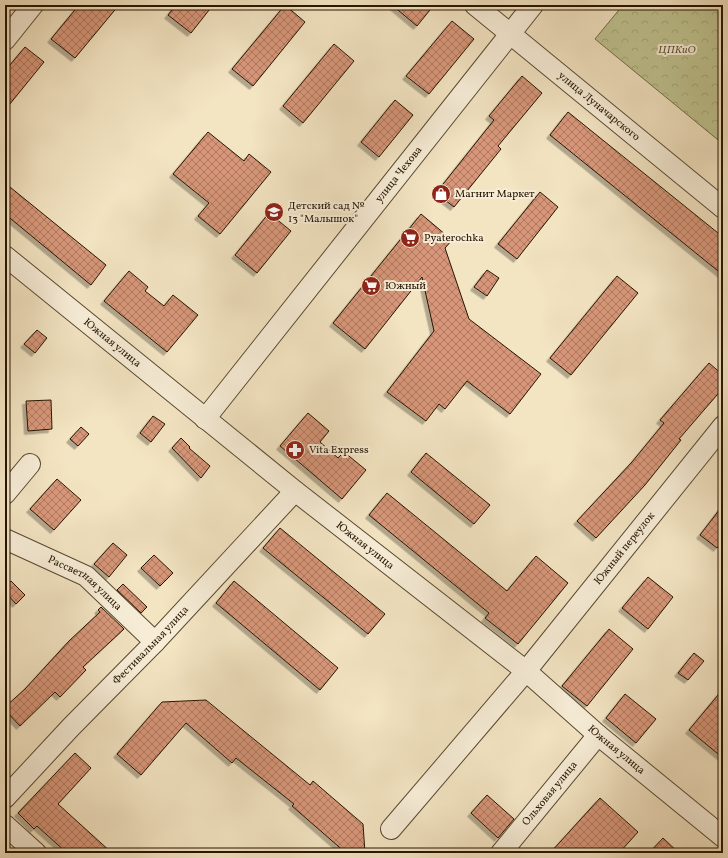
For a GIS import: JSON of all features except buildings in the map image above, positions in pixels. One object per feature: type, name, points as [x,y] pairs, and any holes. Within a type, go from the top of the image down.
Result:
[{"type":"street","points":[[5,40],[33,5]]},
{"type":"street","name":"улица Луначарского","points":[[475,5],[723,208]]},
{"type":"street","name":"улица Чехова","points":[[205,420],[533,5]]},
{"type":"street","name":"Южная улица","points":[[5,256],[205,420],[526,671],[598,734],[723,837]]},
{"type":"street","name":"Южный переулок","points":[[391,829],[526,671],[723,426]]},
{"type":"street","points":[[5,494],[30,464]]},
{"type":"street","name":"Фестивальная улица","points":[[5,798],[70,727],[155,642],[295,491]]},
{"type":"street","name":"Рассветная улица","points":[[5,538],[86,576],[155,642]]},
{"type":"street","name":"Ольховая улица","points":[[501,853],[598,734]]},
{"type":"street","points":[[5,825],[36,853]]},
{"type":"green space","name":"ЦПКиО","points":[[623,5],[723,5],[723,144],[595,39]]},
{"type":"place","name":"Магнит Маркет","points":[[441,194]]},
{"type":"place","name":"Детский сад № 13 \"Малышок\"","points":[[274,212]]},
{"type":"place","name":"Pyaterochka","points":[[410,238]]},
{"type":"place","name":"Южный","points":[[371,286]]},
{"type":"place","name":"Vita Express","points":[[295,450]]}]
